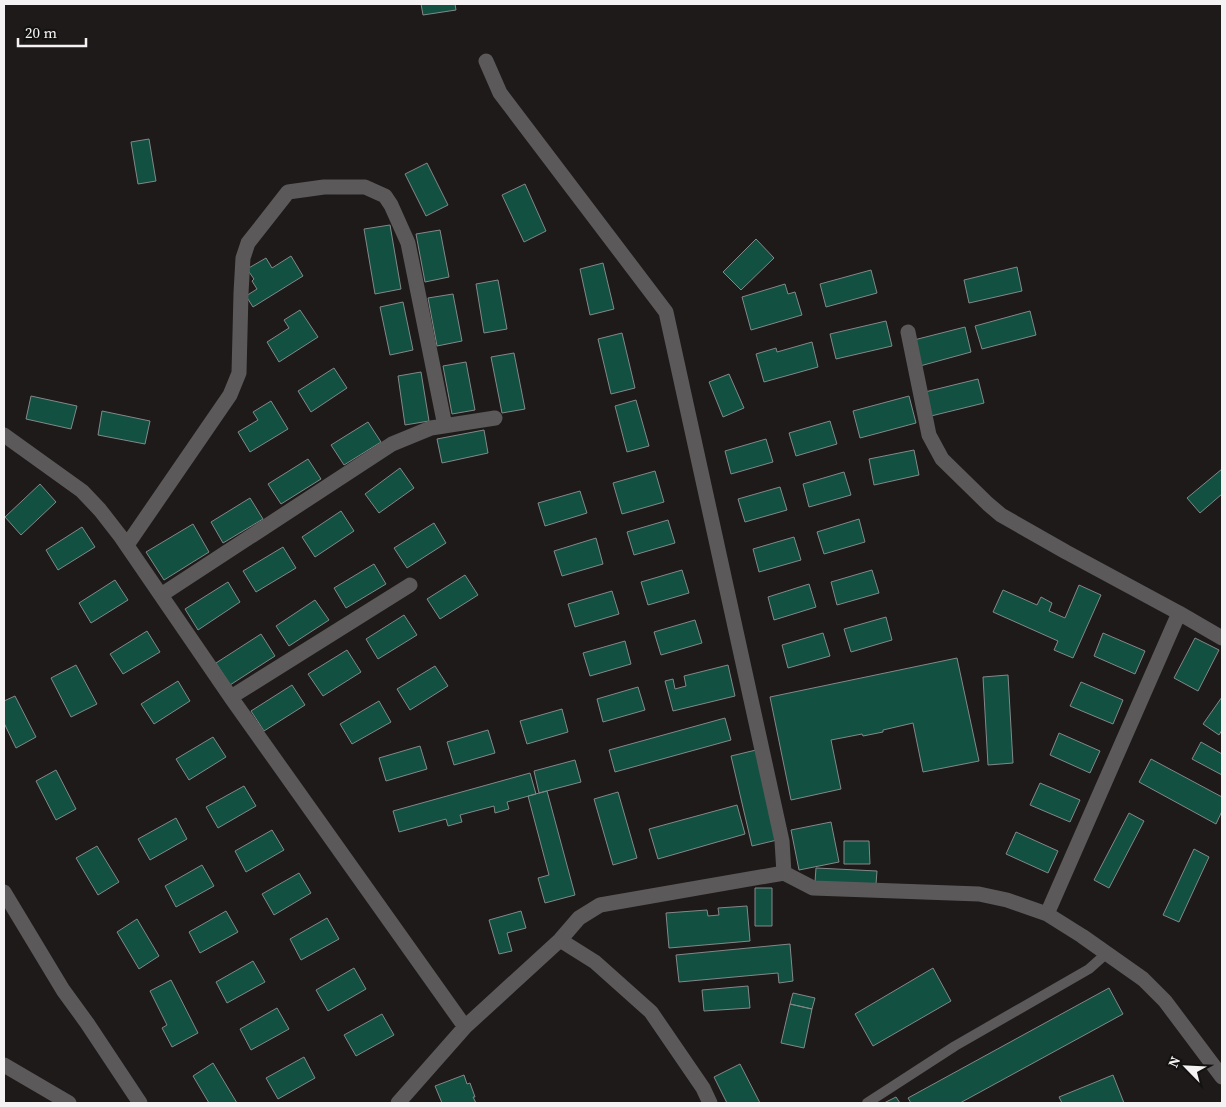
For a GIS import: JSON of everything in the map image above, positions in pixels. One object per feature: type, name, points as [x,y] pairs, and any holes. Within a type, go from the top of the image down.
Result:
[{"type":"street","points":[[486,60],[500,93],[666,312],[782,840],[784,873]]},
{"type":"street","points":[[126,545],[230,395],[239,373],[240,293],[243,258],[248,243],[288,192],[324,187],[365,187],[385,196],[408,243],[445,426]]},
{"type":"street","points":[[908,332],[929,435],[942,459],[988,504],[1001,515],[1222,638]]},
{"type":"street","points":[[161,595],[392,444],[431,428],[495,418]]},
{"type":"street","points":[[4,435],[82,492],[100,510],[465,1028]]},
{"type":"street","points":[[231,697],[410,585]]},
{"type":"street","points":[[1047,914],[1179,613]]},
{"type":"street","points":[[398,1103],[465,1028],[560,940],[578,918],[600,905],[784,873],[813,888],[979,894],[1006,900],[1047,914],[1143,979],[1165,1001],[1222,1077]]},
{"type":"street","points":[[4,892],[63,990],[140,1103]]},
{"type":"street","points":[[560,940],[595,962],[651,1012],[703,1088],[710,1103]]},
{"type":"street","points":[[4,1065],[69,1103]]},
{"type":"lane","points":[[867,1103],[955,1046],[1089,969],[1107,953]]},
{"type":"building","points":[[421,4],[455,4],[456,10],[423,15]]},
{"type":"building","points":[[149,139],[156,181],[138,184],[131,142]]},
{"type":"building","points":[[427,163],[448,205],[426,216],[405,174]]},
{"type":"building","points":[[525,184],[546,231],[524,242],[502,195]]},
{"type":"building","points":[[390,225],[401,289],[375,294],[364,229]]},
{"type":"building","points":[[440,230],[449,277],[425,282],[416,234]]},
{"type":"building","points":[[756,239],[774,258],[741,290],[723,272]]},
{"type":"building","points":[[291,256],[303,276],[253,307],[246,296],[257,289],[252,281],[254,279],[247,269],[266,258],[272,268]]},
{"type":"building","points":[[603,263],[614,309],[590,315],[580,269]]},
{"type":"building","points":[[1017,267],[1022,291],[969,303],[964,280]]},
{"type":"building","points":[[871,270],[877,293],[826,307],[820,284]]},
{"type":"building","points":[[498,280],[507,329],[484,333],[476,284]]},
{"type":"building","points":[[785,284],[788,294],[795,292],[802,315],[751,330],[742,297]]},
{"type":"building","points":[[453,294],[462,341],[437,346],[428,298]]},
{"type":"building","points":[[403,302],[413,350],[390,355],[380,307]]},
{"type":"building","points":[[300,310],[318,337],[279,362],[267,342],[289,328],[284,320]]},
{"type":"building","points":[[1030,311],[1036,335],[982,349],[975,326]]},
{"type":"building","points":[[886,321],[892,346],[836,359],[830,334]]},
{"type":"building","points":[[965,327],[971,352],[920,366],[914,340]]},
{"type":"building","points":[[622,333],[635,388],[611,394],[598,339]]},
{"type":"building","points":[[812,342],[818,367],[764,382],[756,354],[776,348],[777,352]]},
{"type":"building","points":[[514,353],[525,409],[502,413],[491,357]]},
{"type":"building","points":[[466,362],[475,410],[452,414],[443,366]]},
{"type":"building","points":[[334,368],[347,388],[311,412],[298,391]]},
{"type":"building","points":[[421,372],[429,421],[405,425],[398,376]]},
{"type":"building","points":[[729,374],[744,408],[723,417],[709,382]]},
{"type":"building","points":[[978,379],[984,403],[931,416],[925,392]]},
{"type":"building","points":[[31,396],[77,406],[71,429],[26,419]]},
{"type":"building","points":[[909,396],[916,423],[860,438],[853,411]]},
{"type":"building","points":[[636,400],[649,446],[627,452],[615,406]]},
{"type":"building","points":[[271,401],[288,429],[250,452],[238,432],[258,420],[253,412]]},
{"type":"building","points":[[102,411],[150,421],[145,444],[98,435]]},
{"type":"building","points":[[830,421],[837,444],[796,456],[789,433]]},
{"type":"building","points":[[368,422],[381,442],[344,465],[331,445]]},
{"type":"building","points":[[484,430],[488,453],[442,463],[437,439]]},
{"type":"building","points":[[766,439],[773,462],[731,474],[725,451]]},
{"type":"building","points":[[914,450],[919,475],[874,485],[869,459]]},
{"type":"building","points":[[308,459],[321,479],[281,504],[268,484]]},
{"type":"building","points":[[400,468],[414,488],[379,513],[365,494]]},
{"type":"building","points":[[1222,469],[1222,494],[1200,513],[1187,498]]},
{"type":"building","points":[[655,471],[664,502],[622,514],[613,483]]},
{"type":"building","points":[[844,472],[851,495],[809,507],[803,484]]},
{"type":"building","points":[[40,484],[56,502],[21,535],[5,517]]},
{"type":"building","points":[[780,487],[787,510],[745,522],[738,499]]},
{"type":"building","points":[[580,491],[587,513],[545,526],[538,503]]},
{"type":"building","points":[[250,498],[263,519],[223,543],[211,522]]},
{"type":"building","points":[[341,511],[354,531],[315,557],[302,537]]},
{"type":"building","points":[[859,519],[865,542],[824,554],[817,532]]},
{"type":"building","points":[[668,520],[675,543],[634,555],[627,532]]},
{"type":"building","points":[[434,523],[446,543],[407,568],[394,548]]},
{"type":"building","points":[[193,524],[209,552],[164,580],[146,552]]},
{"type":"building","points":[[82,527],[95,547],[58,570],[46,550]]},
{"type":"building","points":[[794,537],[801,560],[759,572],[753,549]]},
{"type":"building","points":[[596,538],[603,564],[562,576],[554,551]]},
{"type":"building","points":[[283,547],[296,568],[256,592],[243,571]]},
{"type":"building","points":[[374,564],[386,584],[346,608],[334,588]]},
{"type":"building","points":[[682,570],[689,593],[648,605],[641,582]]},
{"type":"building","points":[[872,570],[879,593],[837,605],[831,582]]},
{"type":"building","points":[[465,575],[478,595],[440,619],[427,599]]},
{"type":"building","points":[[115,580],[128,600],[91,623],[79,603]]},
{"type":"building","points":[[228,582],[240,602],[198,630],[185,609]]},
{"type":"building","points":[[809,584],[816,607],[774,620],[768,597]]},
{"type":"building","points":[[1079,585],[1101,595],[1073,658],[1054,650],[1058,641],[993,612],[1003,590],[1037,605],[1041,597],[1052,603],[1049,611],[1065,618]]},
{"type":"building","points":[[612,591],[619,614],[575,627],[568,604]]},
{"type":"building","points":[[315,600],[329,620],[289,646],[276,626]]},
{"type":"building","points":[[404,615],[417,635],[378,659],[366,639]]},
{"type":"building","points":[[886,617],[892,640],[851,652],[844,629]]},
{"type":"building","points":[[695,620],[702,643],[661,655],[654,632]]},
{"type":"building","points":[[147,631],[160,652],[123,674],[110,654]]},
{"type":"building","points":[[823,633],[830,656],[788,668],[782,645]]},
{"type":"building","points":[[1103,633],[1145,651],[1135,674],[1094,656]]},
{"type":"building","points":[[261,634],[275,656],[230,685],[216,663]]},
{"type":"building","points":[[1195,638],[1219,650],[1198,691],[1174,678]]},
{"type":"building","points":[[625,641],[631,664],[590,676],[583,653]]},
{"type":"building","points":[[347,650],[361,672],[323,696],[308,674]]},
{"type":"building","points":[[957,658],[979,761],[923,772],[913,723],[883,730],[883,732],[831,740],[841,789],[791,800],[770,697]]},
{"type":"building","points":[[76,665],[97,704],[71,717],[51,678]]},
{"type":"building","points":[[728,665],[735,696],[673,711],[665,681],[673,679],[675,689],[686,686],[684,676]]},
{"type":"building","points":[[435,666],[448,686],[410,710],[397,689]]},
{"type":"building","points":[[1008,675],[1013,763],[988,765],[983,677]]},
{"type":"building","points":[[178,681],[190,701],[154,724],[141,704]]},
{"type":"building","points":[[1081,682],[1123,700],[1113,724],[1070,706]]},
{"type":"building","points":[[292,685],[305,705],[264,731],[251,711]]},
{"type":"building","points":[[638,687],[645,710],[603,722],[597,699]]},
{"type":"building","points":[[15,696],[36,737],[16,748],[4,723],[4,701]]},
{"type":"building","points":[[1222,697],[1222,730],[1219,735],[1203,724]]},
{"type":"building","points":[[379,701],[391,722],[352,744],[340,724]]},
{"type":"building","points":[[562,709],[568,732],[527,744],[520,721]]},
{"type":"building","points":[[725,718],[731,740],[615,772],[609,750]]},
{"type":"building","points":[[488,730],[495,753],[454,765],[447,742]]},
{"type":"building","points":[[1059,733],[1100,751],[1090,773],[1050,755]]},
{"type":"building","points":[[213,737],[226,757],[189,780],[176,759]]},
{"type":"building","points":[[1201,742],[1222,754],[1222,775],[1192,759]]},
{"type":"building","points":[[420,746],[427,769],[386,781],[379,758]]},
{"type":"building","points":[[756,750],[777,840],[752,846],[731,756]]},
{"type":"building","points":[[1151,759],[1222,797],[1222,811],[1216,824],[1139,782]]},
{"type":"building","points":[[575,760],[581,782],[539,793],[534,771]]},
{"type":"building","points":[[56,770],[76,809],[56,820],[36,781]]},
{"type":"building","points":[[530,773],[536,794],[507,802],[509,809],[495,813],[494,806],[460,815],[462,822],[448,826],[446,819],[399,832],[393,811]]},
{"type":"building","points":[[1040,783],[1080,800],[1070,822],[1030,805]]},
{"type":"building","points":[[244,786],[256,806],[218,828],[206,807]]},
{"type":"building","points":[[547,791],[575,895],[545,903],[538,878],[549,875],[528,796]]},
{"type":"building","points":[[618,792],[637,858],[613,865],[594,799]]},
{"type":"building","points":[[737,805],[745,834],[658,859],[649,829]]},
{"type":"building","points":[[1129,813],[1144,821],[1109,888],[1094,880]]},
{"type":"building","points":[[176,818],[187,839],[150,860],[138,839]]},
{"type":"building","points":[[831,822],[839,862],[799,870],[791,830]]},
{"type":"building","points":[[272,830],[284,850],[246,872],[235,851]]},
{"type":"building","points":[[1016,832],[1058,851],[1048,873],[1006,854]]},
{"type":"building","points":[[844,841],[869,841],[870,864],[844,864]]},
{"type":"building","points":[[97,846],[119,882],[98,895],[76,858]]},
{"type":"building","points":[[1194,849],[1209,857],[1179,922],[1163,915]]},
{"type":"building","points":[[202,865],[214,886],[176,907],[165,886]]},
{"type":"building","points":[[816,868],[877,871],[876,884],[815,882]]},
{"type":"building","points":[[299,873],[311,893],[274,915],[262,894]]},
{"type":"building","points":[[755,888],[772,888],[772,926],[755,926]]},
{"type":"building","points":[[747,906],[750,941],[669,948],[666,913],[707,910],[708,916],[719,915],[718,908]]},
{"type":"building","points":[[226,911],[238,932],[200,953],[189,932]]},
{"type":"building","points":[[521,911],[526,928],[507,933],[512,951],[499,954],[489,920]]},
{"type":"building","points":[[327,918],[339,939],[301,960],[290,939]]},
{"type":"building","points":[[137,919],[159,956],[139,969],[117,932]]},
{"type":"building","points":[[790,944],[793,981],[779,983],[778,973],[679,982],[676,955]]},
{"type":"building","points":[[253,961],[265,982],[227,1003],[216,982]]},
{"type":"building","points":[[354,968],[366,989],[328,1011],[316,990]]},
{"type":"building","points":[[933,968],[951,1001],[873,1046],[855,1014]]},
{"type":"building","points":[[171,980],[198,1033],[172,1047],[162,1028],[167,1025],[150,991]]},
{"type":"building","points":[[748,986],[750,1008],[704,1011],[702,990]]},
{"type":"building","points":[[1109,988],[1123,1014],[960,1103],[911,1103],[908,1098]]},
{"type":"building","points":[[793,993],[815,998],[812,1009],[790,1004]]},
{"type":"building","points":[[790,1004],[812,1009],[804,1048],[781,1043]]},
{"type":"building","points":[[277,1008],[289,1029],[251,1050],[240,1029]]},
{"type":"building","points":[[382,1014],[394,1035],[356,1056],[344,1035]]},
{"type":"building","points":[[304,1057],[315,1078],[278,1099],[266,1078]]},
{"type":"building","points":[[213,1063],[237,1103],[209,1103],[193,1076]]},
{"type":"building","points":[[740,1064],[760,1103],[727,1103],[714,1077]]},
{"type":"building","points":[[464,1075],[467,1084],[470,1083],[476,1103],[442,1103],[435,1086]]},
{"type":"building","points":[[1113,1075],[1124,1103],[1062,1103],[1059,1097]]},
{"type":"building","points":[[896,1097],[900,1103],[884,1103]]}]
